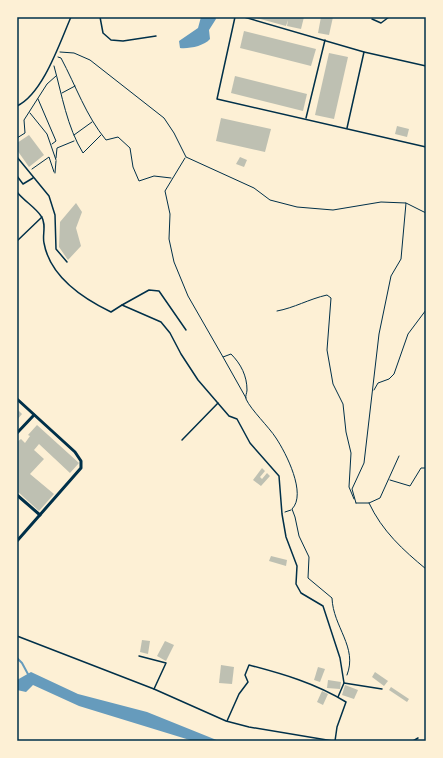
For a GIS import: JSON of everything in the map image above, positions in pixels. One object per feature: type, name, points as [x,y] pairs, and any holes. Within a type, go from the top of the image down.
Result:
[{"type":"street","points":[[17,399],[75,452],[81,461],[80,468],[17,541]]},
{"type":"street","points":[[17,433],[34,415]]},
{"type":"street","points":[[17,495],[40,515]]},
{"type":"lane","points":[[17,106],[25,102],[35,90],[71,17]]},
{"type":"lane","points":[[100,17],[103,33],[111,40],[156,36]]},
{"type":"lane","points":[[235,17],[217,99],[426,147]]},
{"type":"lane","points":[[244,17],[364,52],[426,66]]},
{"type":"lane","points":[[372,18],[382,23],[389,17]]},
{"type":"lane","points":[[306,119],[325,40]]},
{"type":"lane","points":[[347,129],[364,52]]},
{"type":"lane","points":[[17,157],[32,178],[49,196],[55,215],[56,249],[67,262]]},
{"type":"lane","points":[[17,176],[23,184],[32,178]]},
{"type":"lane","points":[[17,192],[42,217],[44,227],[44,243],[53,269],[59,276],[99,306],[111,312],[149,290],[159,291],[186,330]]},
{"type":"lane","points":[[17,241],[42,217]]},
{"type":"lane","points":[[122,305],[161,322],[170,333],[181,354],[198,380],[229,416],[237,419],[250,443],[279,476],[282,514],[286,537],[297,566],[296,584],[301,593],[323,606],[340,658],[344,683],[338,697]]},
{"type":"lane","points":[[182,440],[218,403]]},
{"type":"lane","points":[[17,636],[154,689],[226,721],[249,727],[334,741],[337,727],[346,702],[325,689],[310,686],[291,676],[249,665],[245,675],[248,682],[239,694],[226,721]]},
{"type":"lane","points":[[139,656],[166,663],[154,689]]},
{"type":"lane","points":[[344,683],[382,689]]},
{"type":"lane","points":[[413,741],[418,738]]},
{"type":"path","points":[[55,52],[74,53],[90,60],[164,118],[174,133],[186,157],[254,188],[270,200],[297,207],[333,210],[381,202],[406,203],[426,213]]},
{"type":"path","points":[[55,59],[57,56],[61,58],[92,121],[106,140],[118,137],[130,148],[133,167],[139,181],[154,176],[172,178]]},
{"type":"path","points":[[53,62],[73,136],[82,154],[101,134]]},
{"type":"path","points":[[17,138],[25,133],[24,120],[47,84],[56,76]]},
{"type":"path","points":[[61,94],[75,86]]},
{"type":"path","points":[[38,98],[56,141],[51,144]]},
{"type":"path","points":[[29,112],[47,134],[56,160]]},
{"type":"path","points":[[73,136],[92,121]]},
{"type":"path","points":[[35,167],[49,157],[56,173],[57,148],[75,140]]},
{"type":"path","points":[[186,157],[165,191],[170,214],[169,239],[174,262],[188,296],[246,398],[277,439],[291,467],[297,489],[295,506],[282,514]]},
{"type":"path","points":[[356,503],[352,490],[364,463],[368,413],[373,392],[379,334],[386,294],[391,276],[401,259],[406,203]]},
{"type":"path","points":[[277,311],[291,309],[305,301],[327,295],[331,298],[327,350],[333,384],[343,404],[346,432],[351,453],[349,487],[356,503]]},
{"type":"path","points":[[373,392],[378,383],[389,379],[394,374],[408,334],[426,310]]},
{"type":"path","points":[[223,357],[231,354],[243,369],[246,383],[246,398]]},
{"type":"path","points":[[356,503],[369,503],[380,498],[383,488],[389,480],[399,456]]},
{"type":"path","points":[[389,480],[410,486],[421,468],[426,468]]},
{"type":"path","points":[[369,503],[377,518],[397,544],[426,569]]},
{"type":"path","points":[[292,509],[297,523],[299,536],[309,557],[308,578],[332,598],[334,614],[351,655],[351,665],[344,683]]},
{"type":"water","points":[[201,17],[215,17],[216,19],[209,30],[210,39],[204,44],[188,48],[180,48],[179,41],[198,28]]},
{"type":"water","points":[[31,672],[78,694],[147,712],[219,741],[193,741],[79,706],[33,685],[26,692],[17,690],[17,680]]},
{"type":"building","points":[[253,17],[304,17],[301,29],[287,26],[288,20],[286,26]]},
{"type":"building","points":[[321,17],[333,17],[329,35],[318,33]]},
{"type":"building","points":[[244,31],[316,49],[311,66],[240,48]]},
{"type":"building","points":[[329,53],[348,57],[334,119],[315,115]]},
{"type":"building","points":[[235,76],[307,94],[303,111],[231,93]]},
{"type":"building","points":[[221,118],[271,129],[265,152],[216,141]]},
{"type":"building","points":[[397,126],[409,129],[407,137],[395,134]]},
{"type":"building","points":[[29,135],[44,155],[29,167],[17,150],[17,143]]},
{"type":"building","points":[[240,157],[247,160],[244,167],[236,164]]},
{"type":"building","points":[[76,203],[82,212],[76,228],[81,246],[68,260],[59,247],[60,222]]},
{"type":"building","points":[[17,409],[22,414],[17,420]]},
{"type":"building","points":[[37,425],[79,463],[70,473],[39,444],[34,450],[44,459],[30,474],[54,494],[39,511],[17,491],[17,442],[21,439],[25,443],[30,436],[28,435]]},
{"type":"building","points":[[262,468],[265,471],[260,477],[262,479],[267,473],[270,476],[261,486],[253,480]]},
{"type":"building","points":[[271,556],[287,560],[286,566],[269,561]]},
{"type":"building","points":[[142,640],[150,641],[148,654],[140,652]]},
{"type":"building","points":[[165,641],[174,645],[166,661],[157,656]]},
{"type":"building","points":[[221,665],[234,667],[232,684],[219,683]]},
{"type":"building","points":[[318,667],[325,669],[320,682],[314,680]]},
{"type":"building","points":[[375,672],[388,681],[384,686],[372,677]]},
{"type":"building","points":[[328,680],[341,682],[340,689],[327,688]]},
{"type":"building","points":[[345,685],[358,690],[354,699],[342,695]]},
{"type":"building","points":[[391,687],[409,699],[407,702],[389,690]]},
{"type":"building","points":[[322,691],[328,694],[323,705],[317,702]]},
{"type":"waterway","points":[[17,658],[22,663],[29,676]]}]
